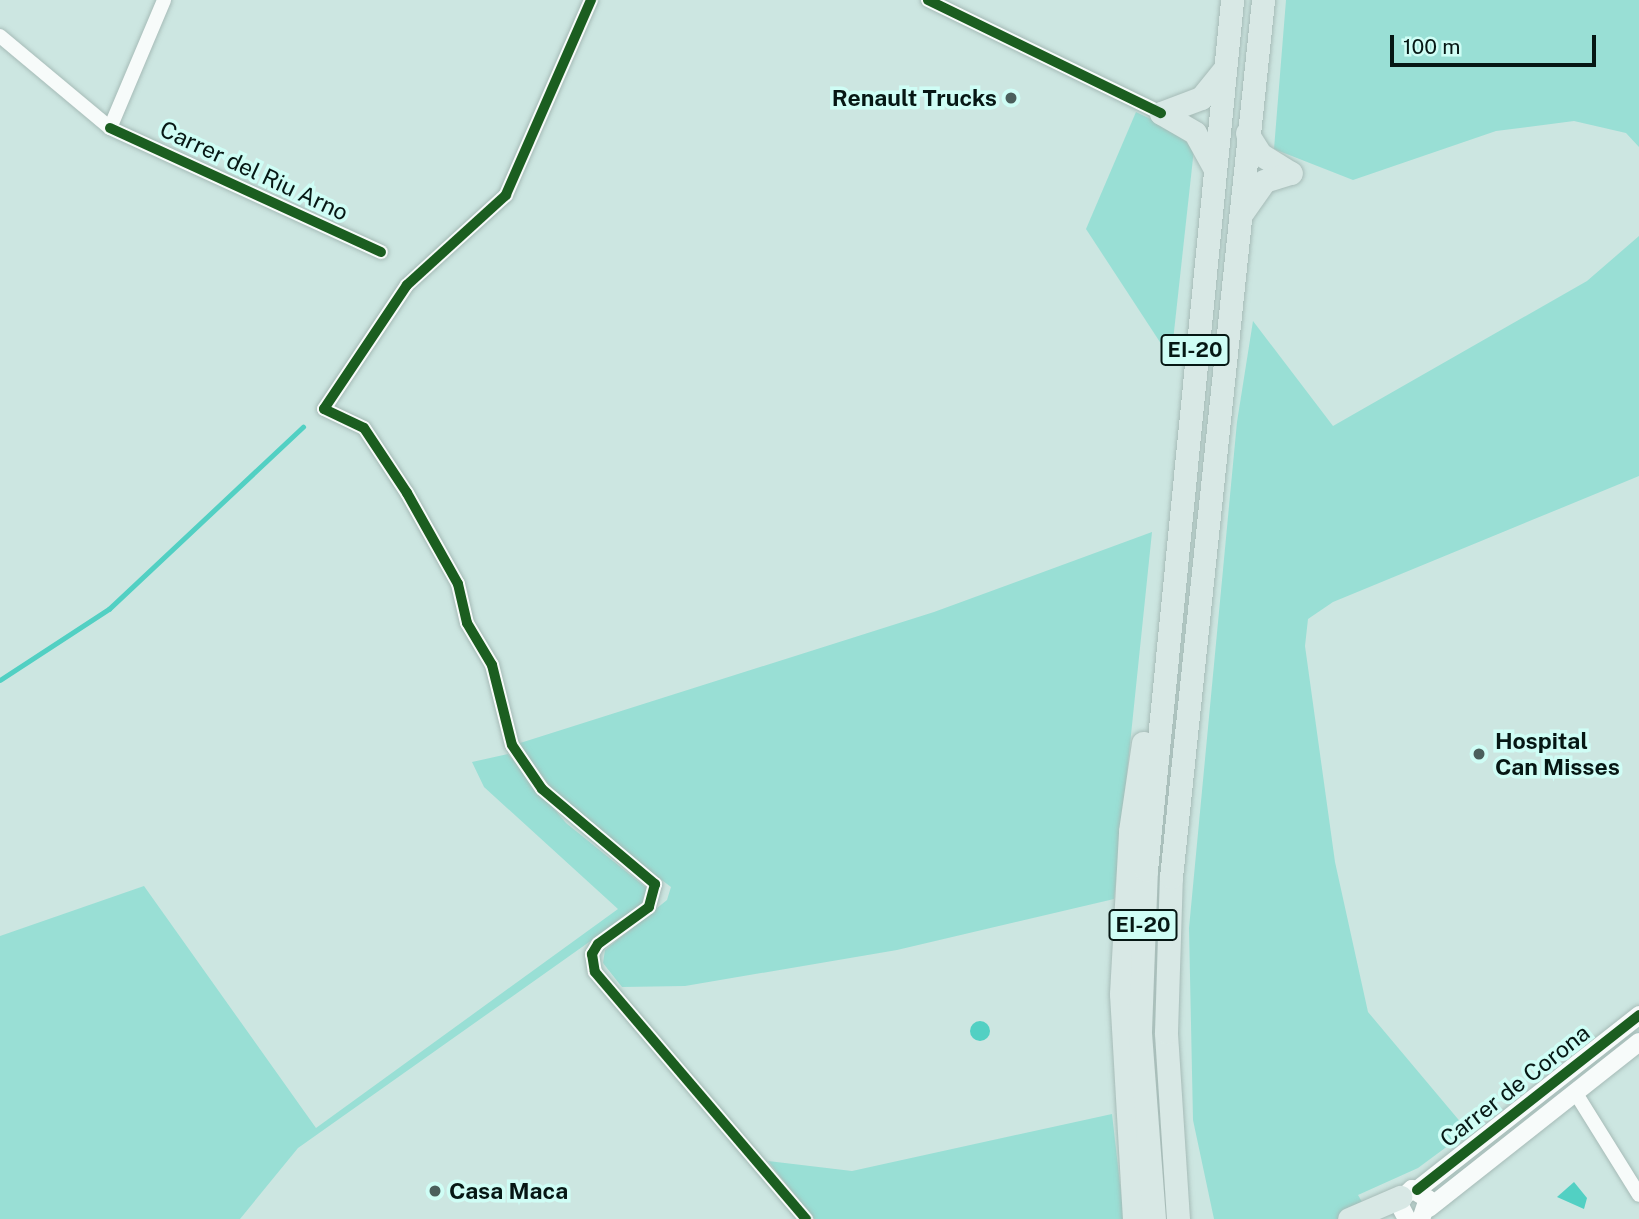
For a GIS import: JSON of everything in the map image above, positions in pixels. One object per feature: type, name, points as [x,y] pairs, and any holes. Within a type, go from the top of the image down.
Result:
[{"type":"highway","name":"EI-20","points":[[1154,1219],[1140,971],[1167,631],[1232,0]]},
{"type":"highway","name":"EI-20","points":[[1178,1219],[1173,1180],[1166,1032],[1171,877],[1263,0]]},
{"type":"highway","points":[[1161,113],[1194,102],[1224,70]]},
{"type":"highway","points":[[1161,113],[1195,133],[1214,167]]},
{"type":"highway","points":[[1239,219],[1264,181],[1291,173],[1260,155],[1247,133]]},
{"type":"highway","points":[[1134,1219],[1122,1056],[1124,909],[1141,755],[1167,631]]},
{"type":"highway","points":[[1173,1180],[1192,1219]]},
{"type":"highway","points":[[1349,1219],[1402,1207]]},
{"type":"street","points":[[110,128],[164,0]]},
{"type":"street","points":[[591,0],[506,195],[407,285],[324,410],[364,428],[407,494],[458,584],[467,623],[492,665],[512,745],[542,789],[655,884],[649,907],[598,944],[592,954],[595,972],[807,1219]]},
{"type":"street","points":[[928,0],[1161,113]]},
{"type":"street","name":"Carrer del Riu Arno","points":[[0,37],[110,128],[381,252]]},
{"type":"street","name":"Carrer de Corona","points":[[1402,1207],[1639,1015]]},
{"type":"street","name":"Carrer de Corona","points":[[1425,1216],[1639,1042]]},
{"type":"street","points":[[1575,1092],[1639,1195]]},
{"type":"street","points":[[1402,1207],[1425,1216]]},
{"type":"shaded area","points":[[1286,0],[1639,0],[1639,147],[1626,133],[1574,121],[1496,131],[1353,180],[1274,149]]},
{"type":"shaded area","points":[[1136,112],[1188,137],[1194,149],[1171,359],[1086,229]]},
{"type":"shaded area","points":[[1639,236],[1639,476],[1333,602],[1308,619],[1305,646],[1335,862],[1368,1012],[1468,1131],[1418,1168],[1358,1195],[1372,1219],[1214,1219],[1193,1120],[1189,928],[1237,422],[1253,321],[1333,426],[1587,281]]},
{"type":"shaded area","points":[[1152,532],[1114,899],[897,950],[685,986],[622,987],[603,963],[605,950],[667,900],[671,887],[570,811],[517,744],[934,612]]},
{"type":"shaded area","points":[[508,754],[566,823],[649,890],[647,901],[298,1148],[240,1219],[0,1219],[0,936],[144,886],[316,1128],[618,909],[484,787],[472,762]]},
{"type":"shaded area","points":[[980,1021],[987,1024],[990,1031],[987,1038],[980,1041],[973,1038],[970,1031],[973,1024]]},
{"type":"shaded area","points":[[1112,1114],[1124,1219],[814,1219],[768,1161],[852,1171]]},
{"type":"shaded area","points":[[1574,1182],[1587,1198],[1584,1209],[1557,1197]]},
{"type":"waterway","points":[[0,680],[109,609],[303,427]]},
{"type":"cycle path","points":[[591,0],[506,195],[407,285],[324,409],[364,428],[407,493],[458,584],[467,623],[492,665],[512,745],[542,789],[655,884],[649,907],[598,944],[592,954],[595,972],[806,1219]]},
{"type":"cycle path","points":[[928,0],[1161,113]]},
{"type":"cycle path","points":[[110,128],[381,252]]},
{"type":"cycle path","points":[[1417,1190],[1639,1015]]},
{"type":"place","name":"Renault Trucks","points":[[1011,98]]},
{"type":"place","name":"Hospital Can Misses","points":[[1479,754]]},
{"type":"place","name":"Casa Maca","points":[[435,1191]]}]
